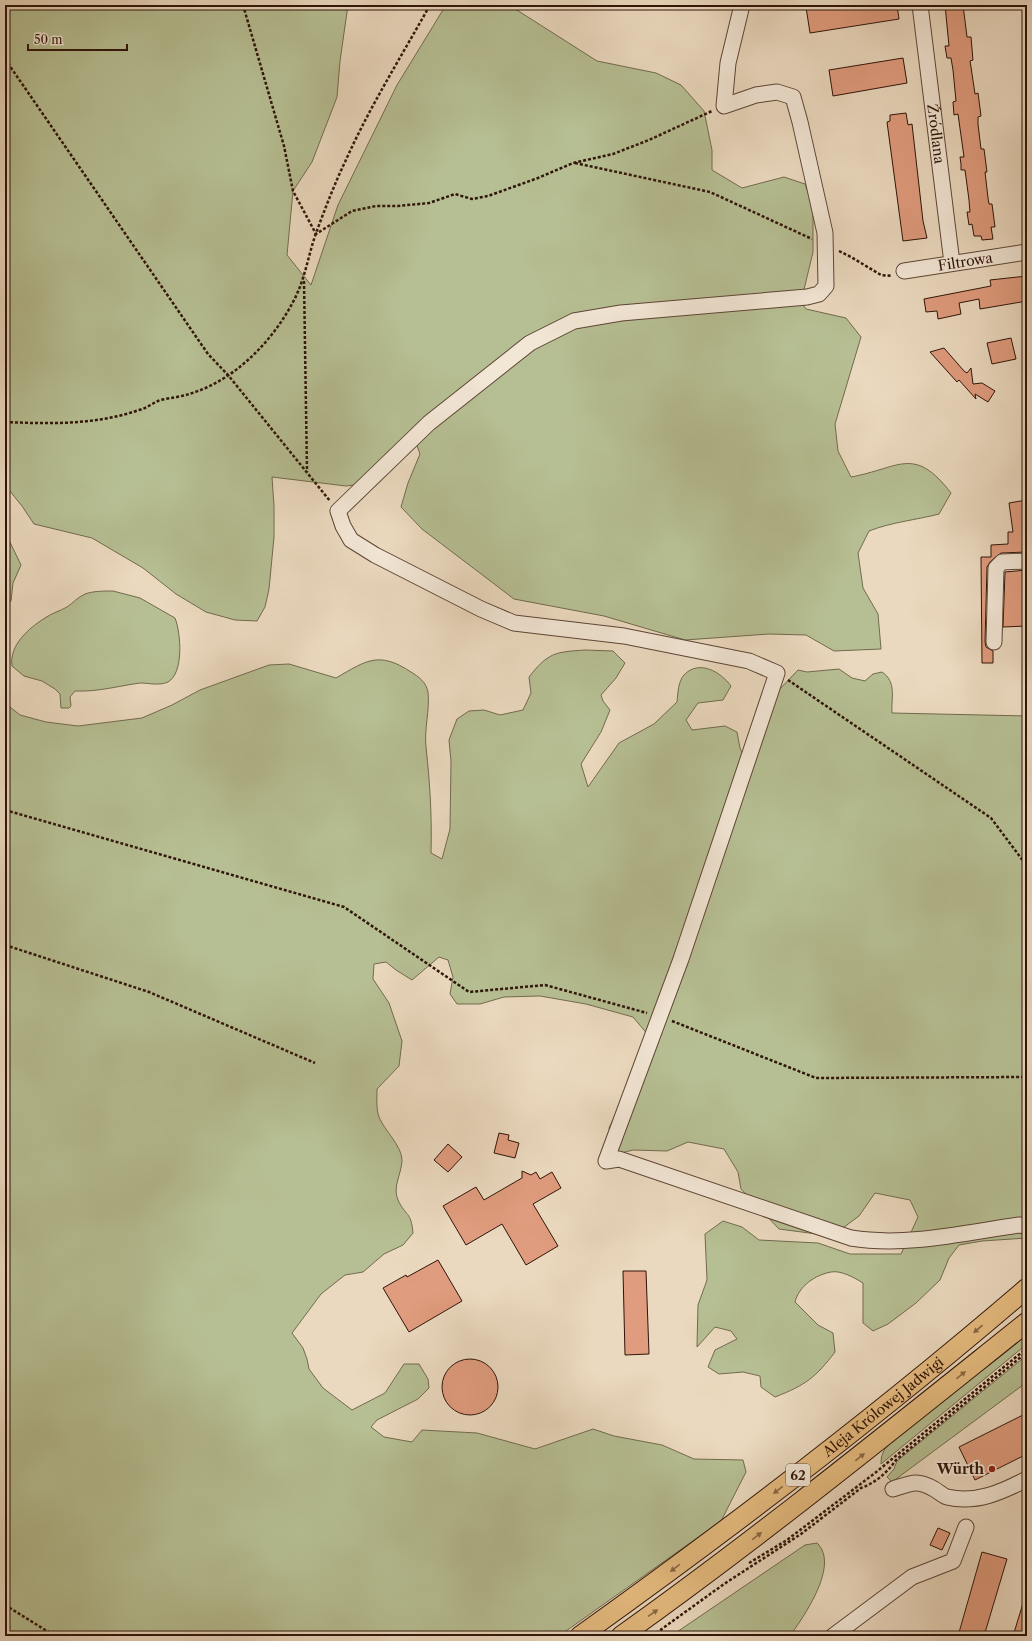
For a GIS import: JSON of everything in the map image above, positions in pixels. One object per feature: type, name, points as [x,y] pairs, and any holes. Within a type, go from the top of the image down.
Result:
[{"type":"main road","name":"Aleja Królowej Jadwigi","points":[[580,1636],[746,1515],[838,1443],[1027,1288]]},
{"type":"main road","name":"Aleja Królowej Jadwigi","points":[[621,1636],[784,1516],[1027,1322]]},
{"type":"street","points":[[742,5],[728,63],[724,106],[756,96],[777,92],[793,97],[800,122],[826,245],[826,286],[819,294],[800,298],[620,313],[574,321],[530,343],[429,423],[338,511],[343,526],[351,540],[375,555],[481,609],[514,623],[624,636],[749,661],[777,673],[660,1016],[606,1161],[619,1159],[851,1238],[871,1241],[894,1241],[1019,1225],[1027,1226]]},
{"type":"street","name":"Źródlana","points":[[920,5],[952,263]]},
{"type":"street","name":"Filtrowa","points":[[904,271],[1027,252]]},
{"type":"street","points":[[994,642],[996,568],[1002,562],[1027,561]]},
{"type":"street","points":[[893,1489],[917,1482],[932,1488],[946,1497],[964,1499],[998,1494],[1027,1479]]},
{"type":"street","points":[[833,1636],[912,1577],[953,1561],[966,1528]]},
{"type":"path","points":[[243,5],[284,146],[293,191],[316,234]]},
{"type":"path","points":[[5,422],[48,424],[83,423],[141,410],[160,400],[190,394],[228,375],[253,356],[284,317],[304,279],[316,234],[345,162],[370,112],[430,5]]},
{"type":"path","points":[[5,59],[208,354],[228,375],[338,511]]},
{"type":"path","points":[[316,234],[352,211],[376,206],[398,206],[429,203],[455,194],[472,199],[488,196],[538,178],[573,163],[613,154],[677,129],[724,106]]},
{"type":"path","points":[[573,163],[710,192],[851,257],[884,277],[894,276],[904,271]]},
{"type":"path","points":[[304,279],[307,473]]},
{"type":"path","points":[[777,673],[991,818],[1027,866]]},
{"type":"path","points":[[5,810],[344,907],[469,992],[545,985],[660,1016],[816,1078],[1027,1077]]},
{"type":"path","points":[[5,946],[149,992],[315,1063]]},
{"type":"path","points":[[745,1565],[787,1540],[837,1502],[1027,1348]]},
{"type":"path","points":[[652,1636],[724,1584],[802,1534],[861,1488],[871,1484],[890,1468],[896,1460],[1027,1352]]},
{"type":"path","points":[[646,1636],[734,1572]]},
{"type":"path","points":[[5,1605],[55,1636]]},
{"type":"green space","points":[[5,5],[348,5],[340,61],[337,97],[312,162],[293,191],[287,255],[311,285],[338,205],[397,85],[446,5],[509,5],[597,61],[656,73],[681,85],[704,111],[712,150],[712,170],[742,188],[784,177],[805,184],[813,206],[813,252],[801,302],[806,309],[846,318],[861,337],[835,424],[838,451],[851,477],[894,465],[916,464],[927,469],[938,478],[951,493],[939,514],[895,523],[869,531],[858,553],[863,588],[878,614],[881,649],[834,651],[806,635],[769,634],[685,640],[604,616],[514,599],[422,529],[401,507],[408,483],[420,454],[414,437],[369,483],[346,486],[272,477],[274,537],[269,589],[265,607],[257,621],[235,620],[206,612],[176,594],[143,568],[92,538],[34,524],[5,485]]},
{"type":"green space","points":[[5,532],[21,565],[13,583],[11,601],[5,607]]},
{"type":"green space","points":[[113,591],[140,598],[175,618],[180,642],[177,670],[173,677],[165,683],[140,683],[100,690],[75,691],[70,697],[71,706],[69,708],[61,708],[60,694],[55,689],[42,681],[24,676],[12,666],[12,658],[17,644],[27,632],[39,622],[67,607],[85,594]]},
{"type":"green space","points":[[585,650],[613,651],[625,663],[616,678],[601,695],[603,701],[610,710],[601,732],[581,764],[588,787],[619,743],[654,724],[677,702],[682,678],[690,670],[696,668],[709,669],[716,672],[731,686],[723,700],[698,703],[686,720],[692,730],[725,726],[737,732],[740,748],[747,763],[777,692],[798,670],[807,672],[839,669],[852,678],[865,681],[873,674],[882,672],[887,676],[891,685],[892,713],[1027,716],[1027,1238],[982,1241],[959,1245],[949,1258],[940,1280],[916,1303],[888,1324],[873,1331],[863,1323],[863,1283],[843,1273],[825,1273],[808,1282],[800,1291],[795,1302],[818,1325],[833,1333],[835,1352],[816,1374],[803,1384],[775,1397],[761,1387],[760,1376],[743,1372],[719,1374],[708,1367],[715,1350],[737,1339],[731,1331],[715,1327],[697,1347],[698,1305],[707,1280],[705,1234],[723,1221],[742,1227],[759,1240],[818,1243],[850,1254],[901,1254],[918,1217],[910,1200],[875,1193],[859,1216],[832,1236],[779,1229],[741,1189],[738,1172],[724,1149],[688,1142],[667,1151],[633,1150],[621,1153],[613,1146],[609,1128],[636,1073],[649,1036],[633,1017],[586,1004],[540,996],[504,997],[480,1004],[457,1004],[450,994],[453,977],[448,960],[439,957],[412,980],[386,962],[374,964],[373,979],[389,1003],[402,1041],[399,1066],[377,1089],[377,1110],[381,1122],[396,1144],[401,1155],[402,1165],[396,1195],[411,1221],[413,1233],[403,1245],[384,1254],[363,1272],[345,1275],[321,1294],[292,1333],[303,1348],[309,1369],[323,1388],[352,1410],[385,1393],[404,1364],[419,1364],[428,1379],[429,1388],[418,1399],[377,1420],[371,1427],[384,1437],[412,1442],[422,1430],[477,1433],[535,1449],[593,1429],[614,1436],[662,1445],[694,1459],[743,1460],[746,1472],[721,1521],[559,1636],[5,1636],[5,703],[20,715],[46,722],[78,726],[142,718],[172,705],[200,690],[269,665],[289,664],[336,678],[373,660],[381,660],[400,665],[419,678],[426,685],[428,692],[426,740],[429,774],[431,853],[442,859],[450,829],[451,761],[449,740],[457,719],[469,711],[484,710],[500,715],[523,710],[531,693],[529,677],[541,663],[552,655]]},
{"type":"green space","points":[[1027,1333],[1027,1344],[881,1464],[883,1453],[889,1444]]},
{"type":"green space","points":[[1027,1355],[1027,1382],[892,1482],[887,1477],[894,1469],[897,1461]]},
{"type":"green space","points":[[817,1543],[823,1552],[824,1564],[822,1577],[811,1604],[790,1636],[671,1636],[805,1545]]},
{"type":"building","points":[[822,5],[897,5],[899,19],[810,33],[806,7]]},
{"type":"building","points":[[945,5],[963,5],[967,37],[971,37],[973,60],[970,61],[975,94],[978,93],[981,116],[978,117],[978,124],[981,149],[984,149],[988,198],[989,204],[992,204],[995,227],[991,227],[993,239],[982,240],[981,236],[974,236],[972,224],[969,225],[967,212],[970,212],[969,200],[965,170],[961,170],[960,157],[964,157],[958,114],[954,115],[953,102],[956,101],[953,70],[951,58],[947,58],[945,46],[949,46]]},
{"type":"building","points":[[903,58],[907,83],[833,96],[829,70]]},
{"type":"building","points":[[906,113],[908,125],[912,124],[923,221],[927,238],[903,241],[887,122],[890,121],[890,115]]},
{"type":"building","points":[[1027,276],[1027,301],[980,309],[979,299],[959,303],[961,314],[938,319],[937,311],[926,312],[924,299],[991,286],[990,280]]},
{"type":"building","points":[[1011,338],[1016,359],[992,364],[987,343]]},
{"type":"building","points":[[944,348],[964,371],[967,373],[971,368],[973,384],[982,383],[995,391],[988,402],[975,394],[976,399],[959,380],[957,382],[930,352]]},
{"type":"building","points":[[1027,500],[1027,552],[1001,553],[990,562],[987,567],[985,642],[986,647],[993,651],[993,663],[982,663],[981,557],[991,557],[991,545],[1008,544],[1008,532],[1013,532],[1009,503]]},
{"type":"building","points":[[1027,570],[1027,626],[1003,627],[1005,572]]},
{"type":"building","points":[[499,1133],[509,1135],[508,1140],[519,1143],[515,1158],[494,1153]]},
{"type":"building","points":[[448,1144],[462,1157],[448,1172],[434,1160]]},
{"type":"building","points":[[522,1171],[531,1175],[536,1172],[540,1179],[552,1172],[561,1188],[533,1204],[558,1246],[526,1265],[502,1224],[466,1245],[443,1206],[476,1187],[484,1200],[522,1178]]},
{"type":"building","points":[[438,1260],[462,1301],[409,1332],[383,1288]]},
{"type":"building","points":[[623,1271],[646,1271],[649,1354],[625,1355]]},
{"type":"building","points":[[464,1359],[476,1359],[486,1363],[494,1371],[498,1381],[498,1393],[494,1403],[486,1411],[476,1415],[464,1415],[454,1411],[446,1403],[442,1393],[442,1381],[446,1371],[454,1363]]},
{"type":"building","points":[[1027,1413],[1027,1454],[975,1480],[959,1447]]},
{"type":"building","points":[[938,1528],[950,1533],[942,1550],[930,1545]]},
{"type":"building","points":[[982,1552],[1007,1559],[984,1636],[958,1636]]},
{"type":"building","points":[[1024,1600],[1027,1600],[1027,1636],[1013,1636]]},
{"type":"place","name":"Würth","points":[[992,1469]]}]
